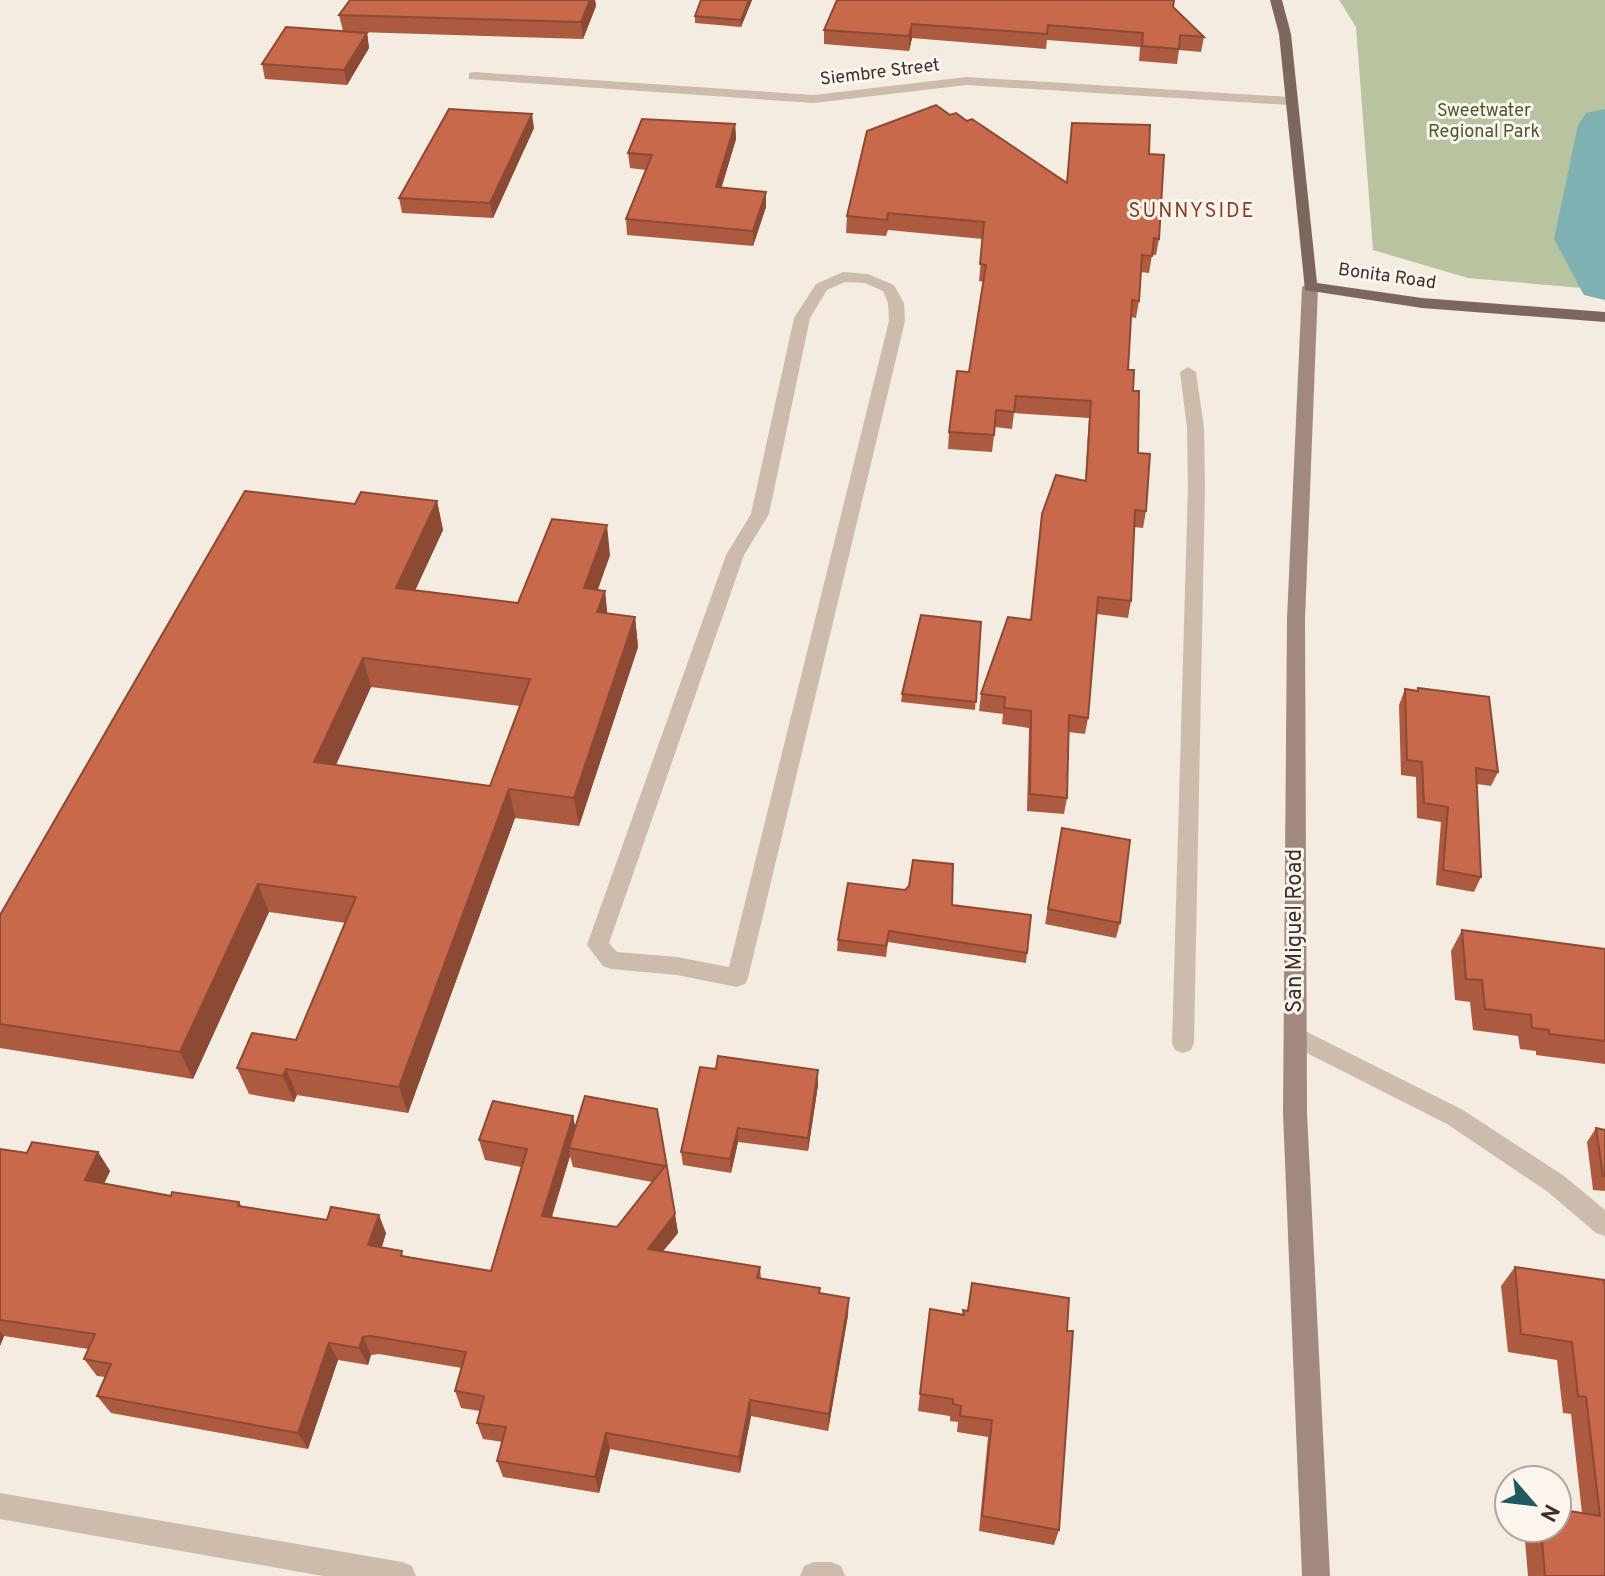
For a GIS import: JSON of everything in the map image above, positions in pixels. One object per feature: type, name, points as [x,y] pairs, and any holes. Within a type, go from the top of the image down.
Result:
[{"type":"main road","name":"Bonita Road","points":[[1276,0],[1285,34],[1310,287],[1422,303],[1605,317]]},
{"type":"street","name":"Siembre Street","points":[[474,76],[814,99],[966,81],[1290,101]]},
{"type":"street","points":[[843,277],[868,279],[889,288],[896,303],[897,321],[737,978],[677,966],[611,960],[598,945],[735,555],[760,514],[808,303],[821,287],[843,277]]},
{"type":"street","name":"San Miguel Road","points":[[1310,287],[1296,619],[1295,1113],[1316,1576]]},
{"type":"street","points":[[1183,1043],[1192,778],[1194,400],[1188,372]]},
{"type":"street","points":[[1295,1036],[1455,1117],[1556,1184],[1605,1225]]},
{"type":"street","points":[[0,1506],[402,1576]]},
{"type":"street","points":[[814,1576],[831,1576]]},
{"type":"green space","name":"Sweetwater Regional Park","points":[[1339,0],[1605,0],[1605,290],[1468,278],[1373,250],[1356,27]]},
{"type":"building","points":[[350,0],[590,0],[581,22],[339,15]]},
{"type":"building","points":[[701,0],[749,0],[741,20],[695,16]]},
{"type":"building","points":[[837,0],[1174,0],[1173,7],[1204,37],[1180,35],[1179,49],[1142,46],[1143,33],[1048,25],[1047,34],[912,24],[909,36],[824,30]]},
{"type":"building","points":[[286,27],[367,33],[344,70],[262,64]]},
{"type":"building","points":[[936,105],[950,115],[956,113],[967,121],[972,119],[1067,183],[1072,123],[1150,125],[1149,154],[1164,155],[1159,239],[1154,238],[1152,256],[1142,255],[1139,301],[1132,300],[1128,370],[1134,370],[1133,391],[1139,391],[1138,453],[1150,454],[1146,511],[1135,510],[1131,601],[1098,597],[1088,718],[1069,715],[1067,798],[1030,794],[1031,711],[1004,708],[1005,697],[981,694],[1008,617],[1031,620],[1042,514],[1056,475],[1086,481],[1091,401],[1016,396],[1014,412],[996,410],[994,435],[949,432],[957,371],[969,372],[986,265],[980,264],[984,222],[888,213],[887,220],[847,216],[867,131]]},
{"type":"building","points":[[449,109],[532,114],[490,203],[399,198]]},
{"type":"building","points":[[642,119],[735,124],[716,187],[766,192],[753,231],[626,219],[652,155],[628,153]]},
{"type":"building","points":[[245,491],[355,504],[361,492],[437,501],[396,588],[518,603],[552,519],[607,525],[584,588],[605,591],[597,612],[635,617],[574,798],[509,789],[399,1087],[286,1069],[283,1076],[237,1068],[252,1033],[296,1040],[356,897],[258,884],[180,1052],[0,1024],[0,915]],"holes":[[[363,658],[530,679],[490,786],[314,762]]]},
{"type":"building","points":[[921,615],[981,622],[976,702],[902,694]]},
{"type":"building","points":[[1418,688],[1489,697],[1498,772],[1476,768],[1481,877],[1443,870],[1448,807],[1424,803],[1422,762],[1407,760],[1405,689],[1418,691]]},
{"type":"building","points":[[1062,828],[1130,840],[1120,923],[1048,909]]},
{"type":"building","points":[[913,860],[953,864],[952,905],[1031,915],[1027,953],[889,931],[886,946],[838,940],[848,883],[905,890],[909,886]]},
{"type":"building","points":[[1462,930],[1605,949],[1605,1041],[1549,1034],[1549,1030],[1532,1028],[1531,1015],[1485,1009],[1482,980],[1466,979]]},
{"type":"building","points":[[718,1056],[818,1070],[808,1138],[738,1128],[730,1159],[681,1152],[700,1067],[716,1069]]},
{"type":"building","points":[[585,1096],[657,1109],[675,1214],[648,1249],[760,1267],[757,1278],[820,1288],[819,1293],[849,1298],[829,1414],[750,1400],[739,1457],[606,1433],[595,1477],[497,1461],[506,1427],[477,1423],[484,1396],[455,1391],[466,1352],[371,1336],[363,1337],[359,1348],[329,1343],[298,1433],[97,1396],[111,1364],[84,1359],[95,1334],[0,1320],[0,1149],[27,1153],[32,1142],[98,1152],[85,1180],[171,1196],[172,1192],[239,1202],[238,1206],[327,1220],[331,1207],[379,1215],[368,1245],[402,1251],[401,1256],[491,1271],[527,1149],[479,1140],[493,1101],[573,1116],[542,1216],[617,1227],[665,1166],[569,1148]]},
{"type":"building","points":[[1596,1128],[1605,1130],[1605,1177],[1603,1176]]},
{"type":"building","points":[[1515,1267],[1604,1280],[1605,1576],[1545,1576],[1542,1544],[1573,1544],[1573,1512],[1600,1516],[1586,1397],[1578,1396],[1572,1342],[1521,1334]]},
{"type":"building","points":[[972,1283],[1069,1298],[1067,1331],[1073,1331],[1059,1530],[982,1516],[992,1420],[960,1416],[961,1406],[953,1404],[953,1399],[920,1394],[930,1309],[964,1315],[963,1310],[968,1311]]},
{"type":"waterway","points":[[1605,125],[1584,239],[1605,282]]},
{"type":"district","name":"SUNNYSIDE","points":[[1192,212]]}]
